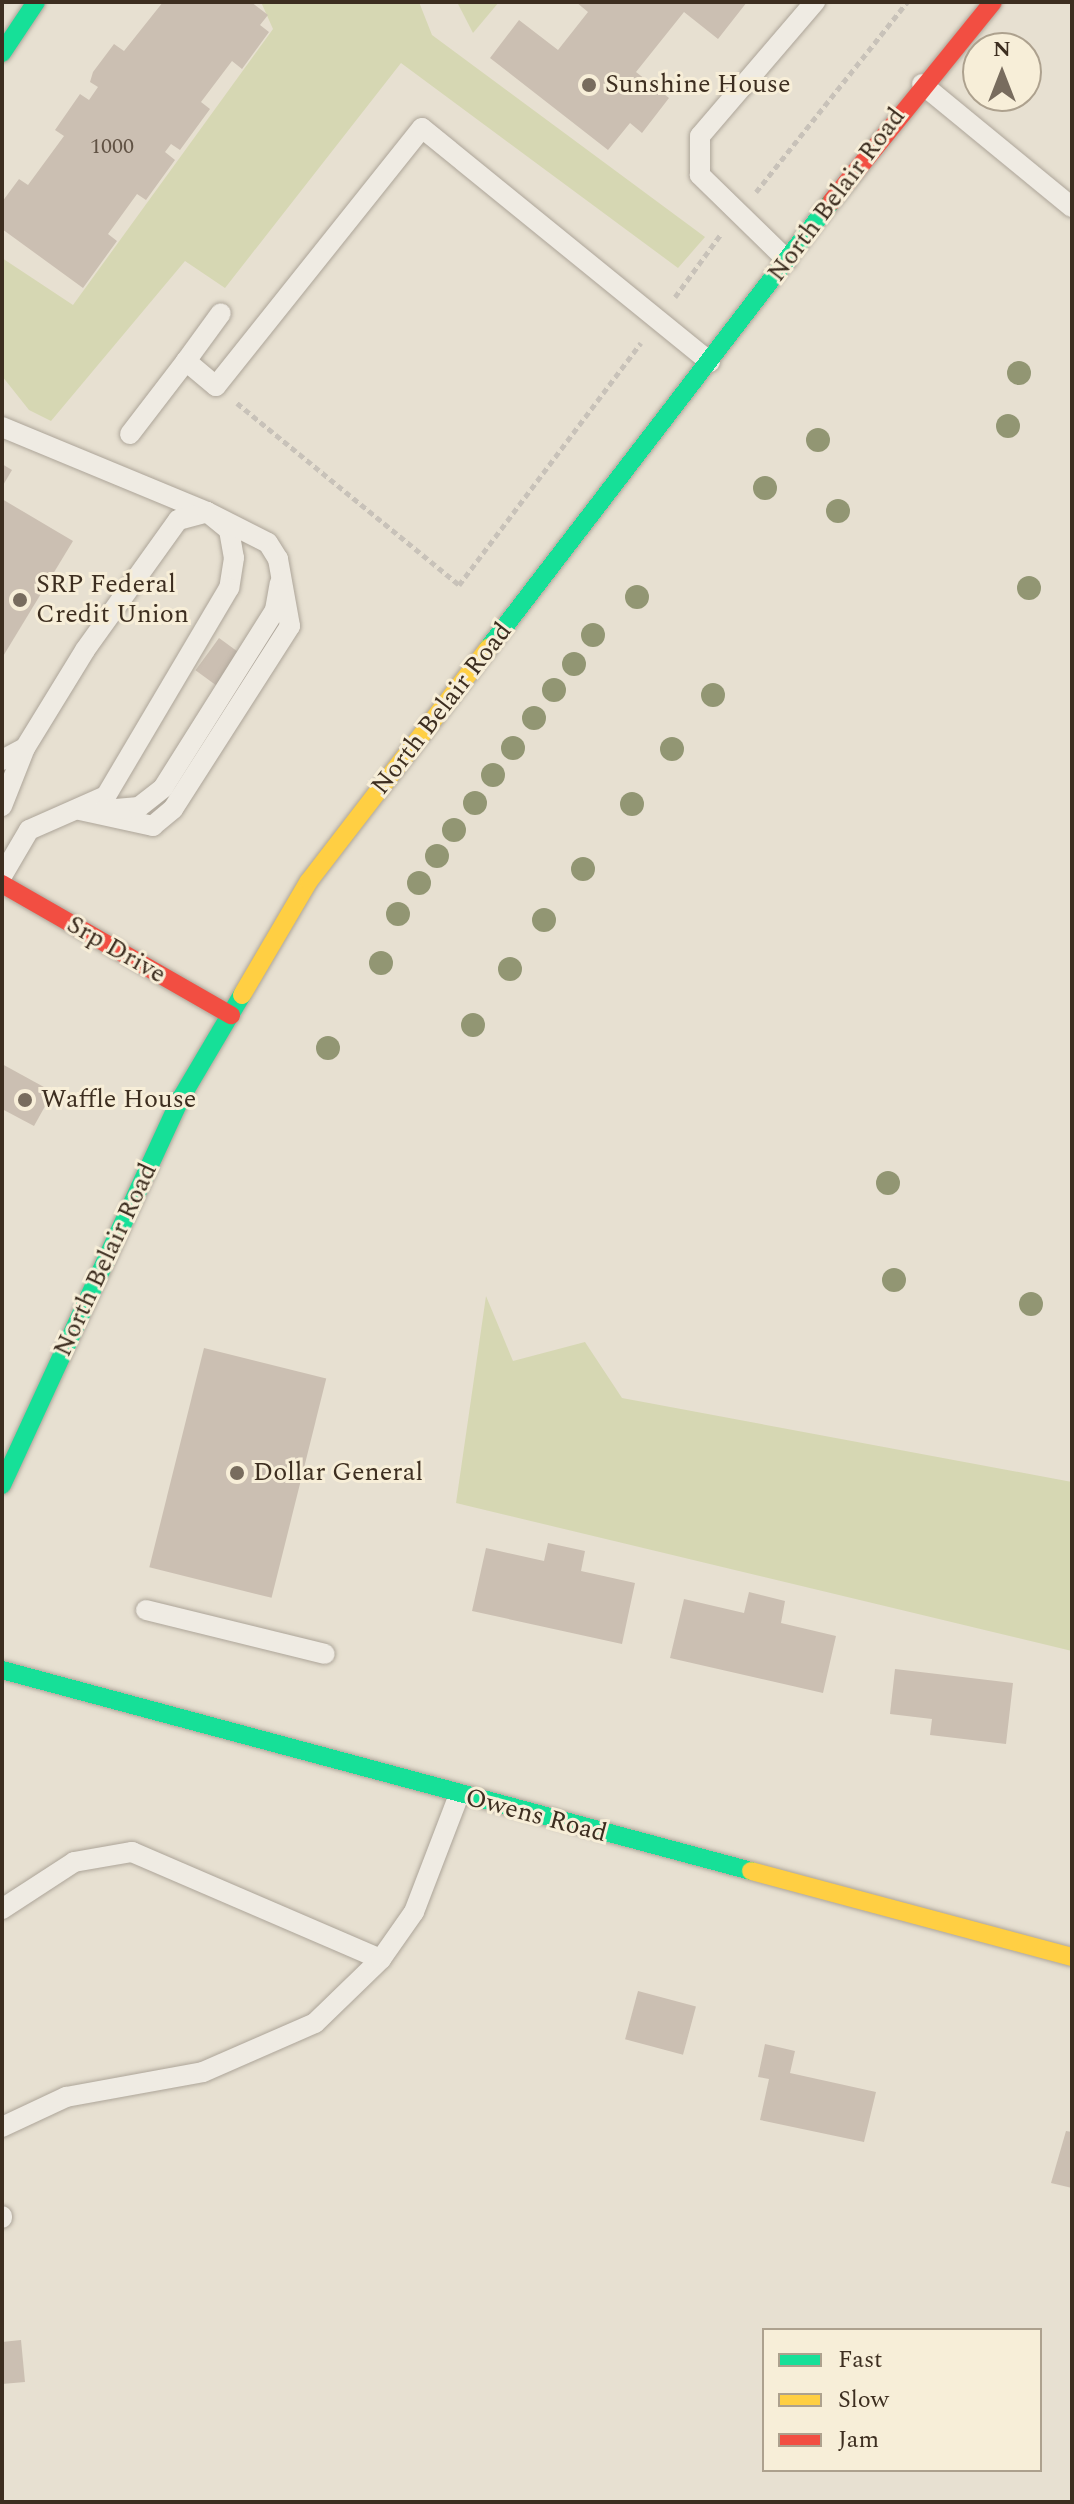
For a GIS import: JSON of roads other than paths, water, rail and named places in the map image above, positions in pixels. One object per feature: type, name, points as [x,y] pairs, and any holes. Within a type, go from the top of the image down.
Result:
[{"type":"main road","points":[[2,53],[36,2]]},
{"type":"main road","name":"North Belair Road","points":[[2,1485],[181,1098],[309,881],[922,84],[993,2]]},
{"type":"main road","name":"Srp Drive","points":[[2,884],[231,1015]]},
{"type":"main road","name":"Owens Road","points":[[2,1670],[1072,1957]]},
{"type":"lane","points":[[787,260],[700,175],[700,136],[815,2]]},
{"type":"lane","points":[[922,84],[1072,207]]},
{"type":"lane","points":[[186,361],[216,386],[422,128],[710,362]]},
{"type":"lane","points":[[130,434],[221,313]]},
{"type":"lane","points":[[2,427],[207,512],[268,543],[278,559],[275,610],[163,788],[139,807],[80,810]]},
{"type":"lane","points":[[2,806],[25,748],[158,543],[191,511],[207,512],[229,530],[229,588],[106,796],[29,830],[2,876]]},
{"type":"lane","points":[[2,760],[25,748]]},
{"type":"lane","points":[[146,1610],[325,1654]]},
{"type":"lane","points":[[2,2127],[66,2097],[203,2072],[315,2023],[381,1959],[414,1912],[459,1795]]},
{"type":"lane","points":[[2,1909],[74,1862],[132,1852],[381,1959]]},
{"type":"place","name":"Sunshine House","points":[[589,85]]},
{"type":"place","name":"SRP Federal Credit Union","points":[[20,600]]},
{"type":"place","name":"Waffle House","points":[[25,1100]]},
{"type":"place","name":"Dollar General","points":[[237,1473]]}]
